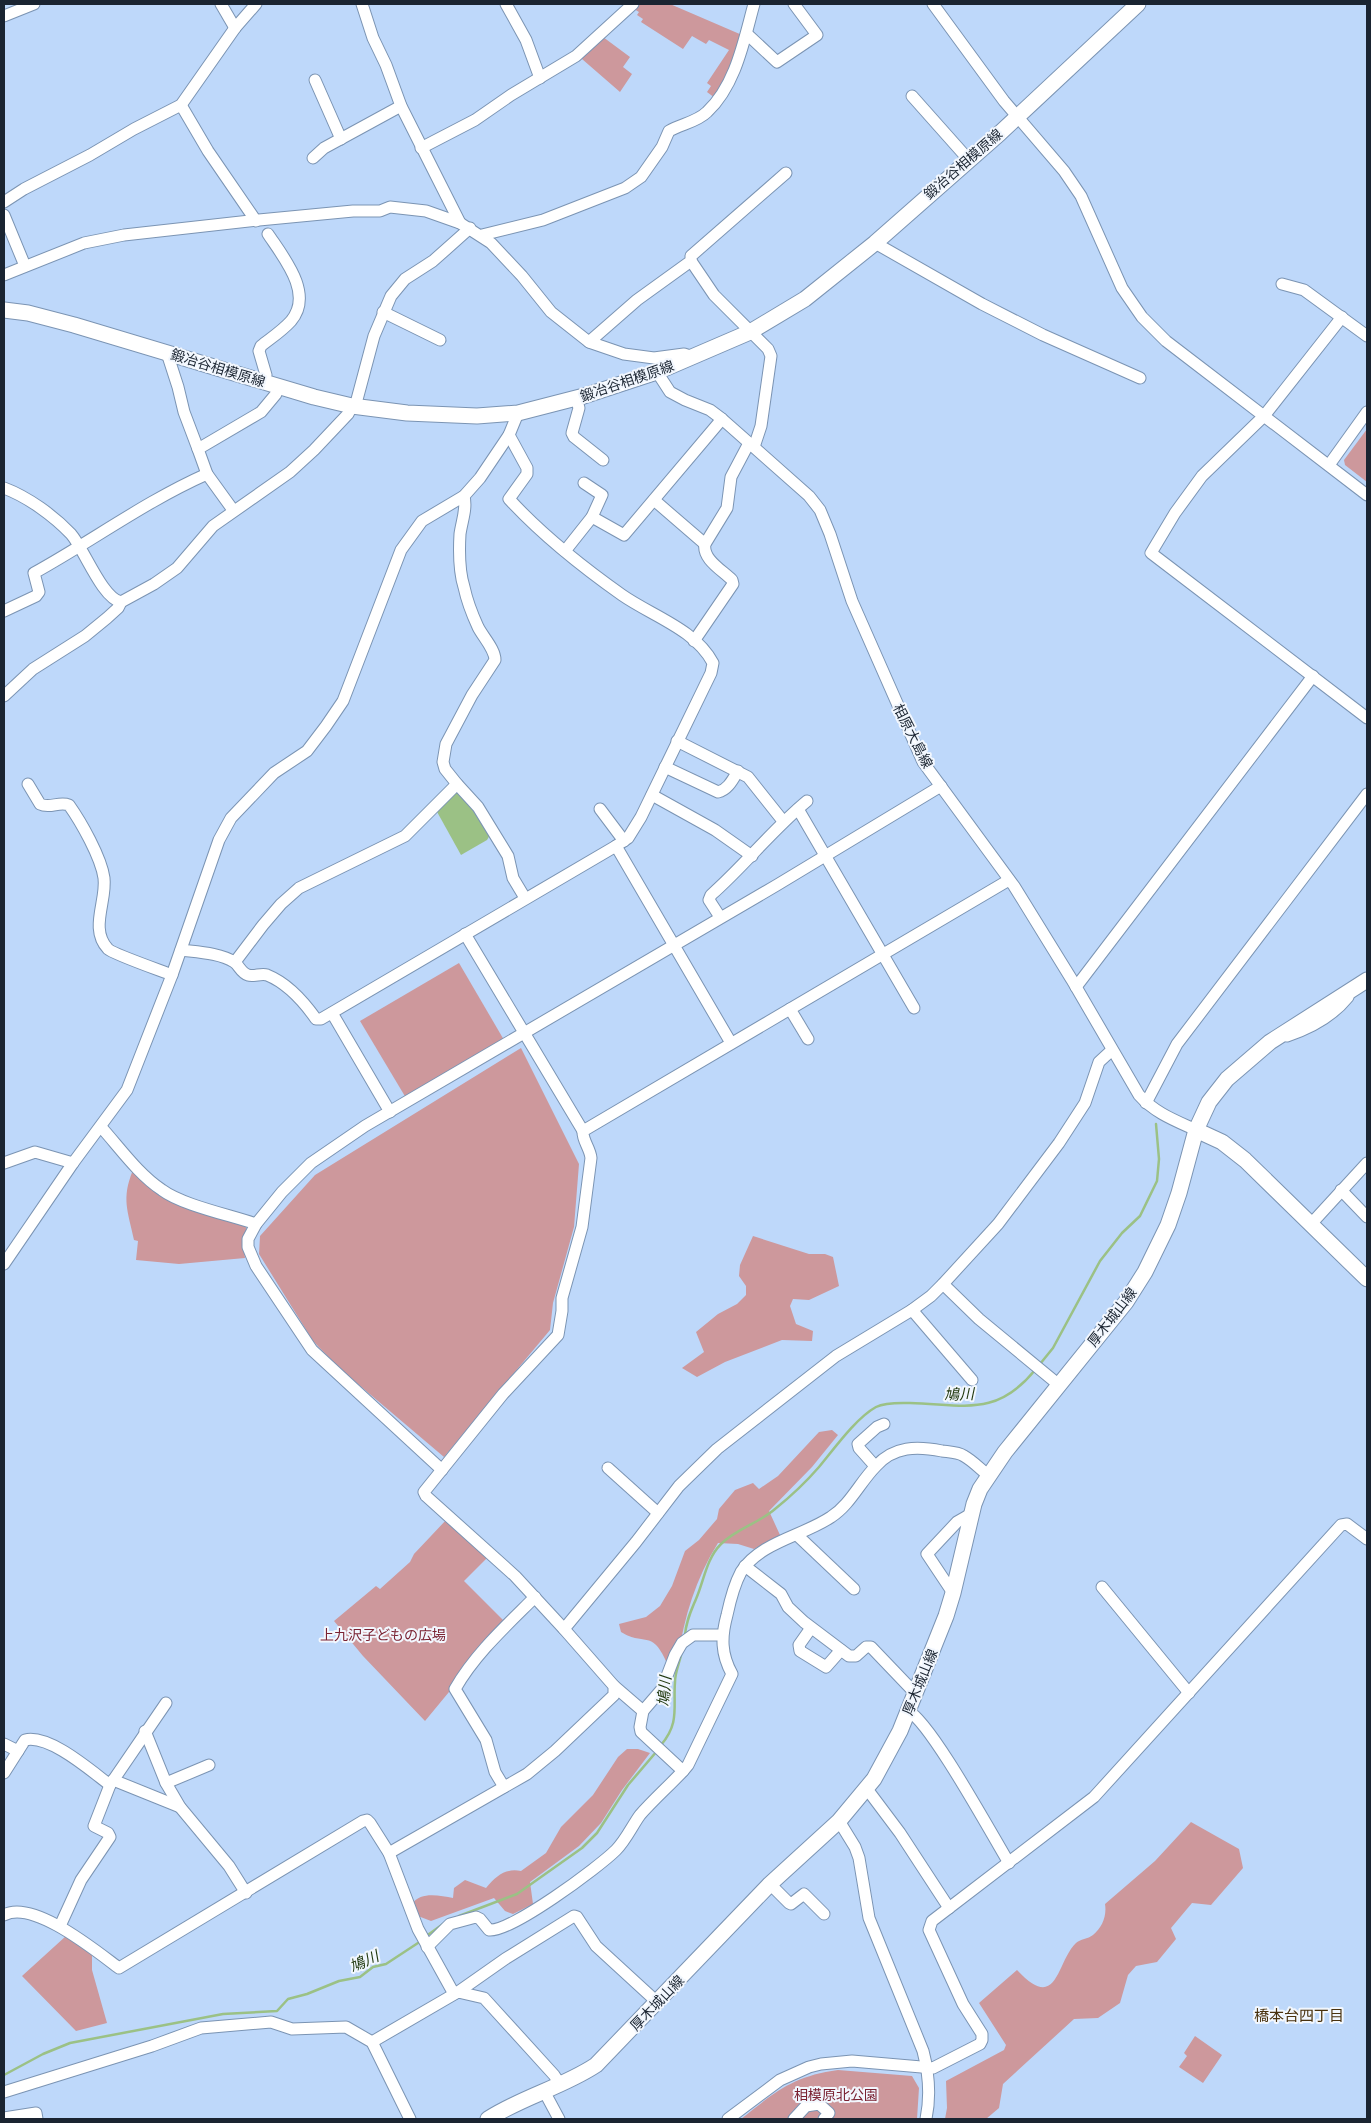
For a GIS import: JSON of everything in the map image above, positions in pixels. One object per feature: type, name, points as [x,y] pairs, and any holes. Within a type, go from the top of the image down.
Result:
[{"type":"main road","name":"鍛冶谷相模原線","points":[[4,310],[50,318],[314,397],[354,406],[388,411],[460,416],[494,416],[518,413],[576,398],[657,372],[693,357],[750,332],[805,299],[875,243],[1016,117],[1138,4]]},
{"type":"main road","name":"厚木城山線","points":[[488,2119],[596,2064],[770,1884],[839,1821],[867,1789],[888,1756],[908,1711],[953,1593],[977,1495],[988,1475],[1126,1302],[1152,1259],[1175,1206],[1202,1115],[1224,1084],[1270,1042],[1367,980]]},
{"type":"main road","points":[[1196,1130],[1234,1150],[1367,1279]]},
{"type":"street","points":[[4,16],[34,4]]},
{"type":"street","points":[[221,4],[235,28]]},
{"type":"street","points":[[4,202],[24,189],[90,155],[134,128],[181,105],[235,28],[256,4]]},
{"type":"street","points":[[362,4],[372,38],[386,65],[401,106],[421,148],[465,226]]},
{"type":"street","points":[[506,4],[526,40],[540,78]]},
{"type":"street","points":[[421,148],[475,120],[511,95],[576,56],[633,4]]},
{"type":"street","points":[[482,235],[543,220],[625,188],[642,177],[662,147],[669,131],[697,119],[707,112],[724,90],[733,74],[747,34],[754,4]]},
{"type":"street","points":[[747,34],[778,62],[817,36],[794,4]]},
{"type":"street","points":[[933,4],[1016,117],[1052,156],[1081,196],[1113,273],[1142,318],[1166,340],[1367,495]]},
{"type":"street","points":[[315,80],[341,139]]},
{"type":"street","points":[[912,96],[968,159]]},
{"type":"street","points":[[181,105],[208,151],[256,221]]},
{"type":"street","points":[[313,158],[324,148],[401,106]]},
{"type":"street","points":[[694,641],[733,584],[732,580],[706,556],[705,544],[727,508],[731,477],[752,445],[761,426],[771,356],[768,349],[714,295],[691,262],[691,256],[713,235],[786,174]]},
{"type":"street","points":[[4,275],[84,243],[108,238],[353,211],[380,211],[390,207],[426,211],[465,226],[482,235],[522,276],[551,312],[589,342],[624,354],[654,358],[684,354],[693,357]]},
{"type":"street","points":[[4,215],[25,266]]},
{"type":"street","points":[[4,696],[33,669],[85,636],[118,608],[121,602],[154,584],[177,568],[213,526],[233,510],[290,472],[314,450],[354,406],[383,312],[391,296],[405,280],[433,261],[465,226]]},
{"type":"street","points":[[266,375],[259,351],[261,346],[292,320],[299,303],[300,294],[290,267],[268,234]]},
{"type":"street","points":[[875,243],[982,304],[1140,378]]},
{"type":"street","points":[[589,342],[637,300],[691,262]]},
{"type":"street","points":[[1282,284],[1304,290],[1367,336]]},
{"type":"street","points":[[383,312],[440,340]]},
{"type":"street","points":[[1342,317],[1264,416],[1202,476],[1175,513],[1151,553],[1367,718]]},
{"type":"street","points":[[167,353],[184,412],[207,474],[233,510]]},
{"type":"street","name":"相原大島線","points":[[657,372],[670,392],[710,410],[722,419],[809,496],[820,510],[852,601],[923,762],[1010,880],[1076,987],[1133,1087],[1146,1103],[1164,1116],[1196,1130]]},
{"type":"street","points":[[198,449],[260,412],[276,394]]},
{"type":"street","points":[[576,398],[579,408],[572,433],[574,437],[603,460]]},
{"type":"street","points":[[1328,465],[1367,412]]},
{"type":"street","points":[[4,1264],[73,1163],[127,1090],[172,975],[219,840],[231,818],[274,773],[307,751],[326,726],[343,702],[401,550],[422,521],[464,496],[480,478],[509,435],[518,413]]},
{"type":"street","points":[[592,517],[624,535],[722,419]]},
{"type":"street","points":[[181,950],[211,954],[235,962],[240,970],[247,975],[265,974],[278,981],[306,1005],[316,1019],[321,1020],[620,843],[641,817],[713,668],[710,658],[685,632],[624,596],[536,528],[510,499],[527,474],[527,468],[509,435]]},
{"type":"street","points":[[4,611],[36,596],[38,592],[34,573],[79,548],[170,490],[207,474]]},
{"type":"street","points":[[565,551],[592,517],[602,496],[584,483]]},
{"type":"street","points":[[4,488],[56,520],[72,536],[110,596],[121,602]]},
{"type":"street","points":[[464,496],[466,504],[460,534],[460,562],[463,585],[471,611],[495,654],[495,660],[472,695],[446,744],[443,762],[457,784],[478,807],[508,856],[513,878],[525,898]]},
{"type":"street","points":[[654,500],[705,544]]},
{"type":"street","points":[[1076,987],[1313,676]]},
{"type":"street","points":[[678,741],[738,771],[754,783],[783,821]]},
{"type":"street","points":[[665,766],[718,792],[723,791],[727,787],[738,771]]},
{"type":"street","points":[[28,784],[40,804],[49,807],[64,803],[69,805],[87,833],[104,876],[99,925],[108,950],[172,975]]},
{"type":"street","points":[[235,962],[262,925],[299,888],[405,836],[457,784]]},
{"type":"street","points":[[442,1470],[312,1350],[252,1260],[248,1239],[256,1224],[282,1192],[312,1163],[365,1126],[777,885],[941,786]]},
{"type":"street","points":[[1146,1103],[1177,1044],[1367,794]]},
{"type":"street","points":[[652,795],[715,830],[752,856]]},
{"type":"street","points":[[720,917],[709,900],[711,895],[752,856],[783,821],[807,801]]},
{"type":"street","points":[[600,809],[620,843],[673,945],[731,1043]]},
{"type":"street","points":[[798,809],[914,1008]]},
{"type":"street","points":[[583,1131],[1010,880]]},
{"type":"street","points":[[465,934],[583,1131],[583,1137],[590,1150],[591,1158],[582,1227],[562,1298],[558,1335],[503,1394],[424,1492],[426,1496],[478,1542],[534,1597],[614,1686],[643,1711]]},
{"type":"street","points":[[790,1009],[808,1039]]},
{"type":"street","points":[[332,1013],[390,1112]]},
{"type":"street","points":[[564,1629],[684,1480],[747,1424],[836,1356],[912,1310],[943,1284],[998,1224],[1059,1143],[1085,1103],[1100,1062],[1112,1050]]},
{"type":"street","points":[[100,1127],[140,1171],[162,1191],[256,1224]]},
{"type":"street","points":[[4,1163],[35,1152],[73,1163]]},
{"type":"street","points":[[1311,1224],[1367,1163]]},
{"type":"street","points":[[1341,1190],[1367,1217]]},
{"type":"street","points":[[943,1284],[979,1319],[1059,1386]]},
{"type":"street","points":[[912,1310],[972,1380]]},
{"type":"street","points":[[875,1466],[858,1444],[877,1427],[884,1424]]},
{"type":"street","points":[[426,1946],[450,1924],[476,1917],[480,1919],[488,1930],[494,1930],[523,1917],[570,1885],[617,1849],[640,1815],[683,1772],[732,1674],[724,1658],[722,1635],[732,1596],[746,1566],[769,1547],[797,1535],[835,1514],[875,1466],[892,1453],[910,1448],[924,1448],[962,1455],[988,1475]]},
{"type":"street","points":[[608,1468],[658,1513]]},
{"type":"street","points":[[953,1593],[927,1554],[957,1522],[971,1514]]},
{"type":"street","points":[[728,2119],[780,2080],[798,2071],[821,2064],[852,2061],[928,2069],[939,2066],[980,2044],[982,2034],[963,2004],[929,1930],[932,1921],[1094,1797],[1341,1525],[1347,1524],[1367,1539]]},
{"type":"street","points":[[797,1535],[854,1589]]},
{"type":"street","points":[[746,1566],[781,1594],[788,1607],[811,1628],[852,1658],[866,1647],[871,1647],[915,1693]]},
{"type":"street","points":[[1102,1587],[1190,1693]]},
{"type":"street","points":[[504,1787],[495,1772],[486,1740],[455,1690],[466,1671],[534,1597]]},
{"type":"street","points":[[811,1628],[799,1645],[800,1651],[826,1667],[841,1650]]},
{"type":"street","points":[[683,1772],[640,1730],[643,1711],[662,1690],[675,1656],[686,1640],[704,1634],[722,1635]]},
{"type":"street","points":[[389,1854],[527,1774],[614,1695],[614,1686]]},
{"type":"street","points":[[60,1926],[81,1880],[110,1837],[108,1833],[94,1826],[111,1782],[145,1731],[166,1704]]},
{"type":"street","points":[[908,1711],[918,1718],[936,1743],[1009,1862]]},
{"type":"street","points":[[145,1731],[166,1783],[180,1807],[229,1866],[246,1893]]},
{"type":"street","points":[[4,1773],[24,1740],[33,1738],[61,1750],[111,1782],[180,1807]]},
{"type":"street","points":[[4,1744],[18,1751]]},
{"type":"street","points":[[166,1783],[209,1765]]},
{"type":"street","points":[[867,1789],[900,1833],[949,1908]]},
{"type":"street","points":[[4,1915],[10,1912],[27,1914],[60,1926],[119,1968],[246,1893],[363,1820],[367,1820],[389,1854],[426,1946],[456,1993],[484,1998],[554,2074],[560,2084]]},
{"type":"street","points":[[839,1821],[850,1836],[859,1858],[869,1918],[923,2051],[928,2069],[930,2096],[926,2119]]},
{"type":"street","points":[[770,1884],[790,1904],[800,1895],[805,1895],[824,1914]]},
{"type":"street","points":[[372,2042],[456,1993],[505,1959],[574,1916],[577,1917],[596,1946],[657,2002]]},
{"type":"street","points":[[4,2092],[152,2046],[201,2028],[271,2022],[292,2029],[346,2027],[372,2042],[410,2119]]},
{"type":"street","points":[[544,2091],[559,2119]]},
{"type":"street","points":[[794,2119],[806,2106],[819,2104],[829,2113],[824,2119]]},
{"type":"street","points":[[4,2118],[36,2113],[37,2119]]},
{"type":"green space","points":[[638,4],[670,4],[742,35],[738,52],[715,98],[707,92],[711,86],[707,83],[729,50],[709,40],[706,44],[692,36],[683,49],[641,22],[643,19],[637,15],[639,12],[634,9]]},
{"type":"green space","points":[[603,37],[630,57],[623,67],[632,74],[620,92],[582,59],[582,56]]},
{"type":"green space","points":[[1367,429],[1367,482],[1345,465],[1344,460]]},
{"type":"green space","points":[[459,963],[504,1040],[406,1098],[360,1021]]},
{"type":"green space","points":[[521,1048],[579,1164],[574,1227],[553,1303],[550,1330],[444,1457],[339,1368],[313,1341],[259,1254],[260,1236],[315,1175]]},
{"type":"green space","points":[[133,1170],[143,1181],[245,1224],[245,1258],[179,1264],[136,1260],[138,1241],[134,1240],[126,1197]]},
{"type":"green space","points":[[753,1236],[809,1254],[825,1254],[833,1257],[839,1286],[809,1300],[793,1299],[790,1306],[796,1324],[813,1331],[812,1341],[782,1340],[725,1362],[697,1377],[682,1368],[704,1352],[696,1332],[718,1314],[737,1304],[746,1295],[746,1286],[739,1276],[740,1265]]},
{"type":"green space","points":[[832,1430],[838,1435],[812,1467],[769,1511],[780,1535],[754,1549],[738,1544],[718,1543],[703,1570],[692,1598],[678,1658],[668,1665],[653,1642],[621,1632],[619,1624],[646,1617],[660,1606],[672,1586],[685,1551],[699,1540],[717,1519],[719,1509],[735,1490],[753,1483],[759,1489],[778,1476],[819,1432]]},
{"type":"green space","name":"上九沢子どもの広場","points":[[447,1519],[489,1556],[464,1581],[506,1623],[425,1721],[363,1656],[334,1621],[376,1586],[380,1589],[410,1562],[414,1554]]},
{"type":"green space","points":[[627,1749],[638,1749],[650,1753],[622,1790],[601,1823],[579,1846],[530,1882],[533,1904],[513,1914],[505,1911],[494,1898],[431,1921],[418,1916],[412,1904],[420,1897],[431,1895],[453,1898],[454,1888],[465,1880],[486,1888],[501,1874],[515,1870],[521,1871],[546,1853],[561,1827],[593,1795],[618,1757]]},
{"type":"green space","points":[[1191,1822],[1239,1849],[1243,1868],[1211,1905],[1192,1903],[1171,1928],[1176,1939],[1157,1962],[1136,1966],[1128,1975],[1120,2003],[1098,2018],[1074,2019],[1003,2084],[999,2108],[986,2119],[945,2119],[947,2108],[946,2081],[1004,2050],[1006,2045],[979,2003],[1017,1970],[1030,1982],[1041,1987],[1048,1986],[1054,1980],[1069,1951],[1076,1943],[1091,1936],[1099,1929],[1104,1917],[1105,1904],[1155,1861]]},
{"type":"green space","points":[[66,1936],[92,1955],[92,1970],[107,2023],[76,2031],[22,1976]]},
{"type":"green space","points":[[1195,2036],[1222,2055],[1203,2083],[1179,2067],[1187,2056],[1184,2053]]},
{"type":"green space","name":"相模原北公園","points":[[838,2070],[912,2076],[919,2088],[917,2119],[741,2119],[775,2093],[796,2081],[809,2076]]},
{"type":"shaded area","points":[[455,792],[474,808],[490,835],[487,840],[461,855],[436,810]]},
{"type":"waterway","name":"鳩川","points":[[1040,1364],[1053,1348],[1100,1261],[1122,1233],[1140,1216],[1157,1181],[1159,1159],[1156,1124]]},
{"type":"waterway","name":"鳩川","points":[[685,1635],[689,1616],[709,1563],[716,1550],[740,1530],[769,1514],[792,1494],[814,1473],[853,1426],[868,1412],[880,1405],[893,1403],[963,1406],[992,1402],[1006,1396],[1021,1385],[1035,1370]]},
{"type":"waterway","name":"鳩川","points":[[661,1745],[667,1737],[673,1722],[675,1679],[681,1655]]},
{"type":"waterway","name":"鳩川","points":[[459,1916],[517,1894],[582,1848],[597,1833],[628,1785],[657,1751]]},
{"type":"waterway","name":"鳩川","points":[[425,1937],[443,1924]]},
{"type":"waterway","name":"鳩川","points":[[4,2075],[43,2054],[70,2043],[223,2014],[277,2011],[288,1999],[307,1994],[339,1981],[360,1977],[373,1967],[386,1964],[421,1941]]},
{"type":"district","name":"橋本台四丁目","points":[[1299,2015]]}]
